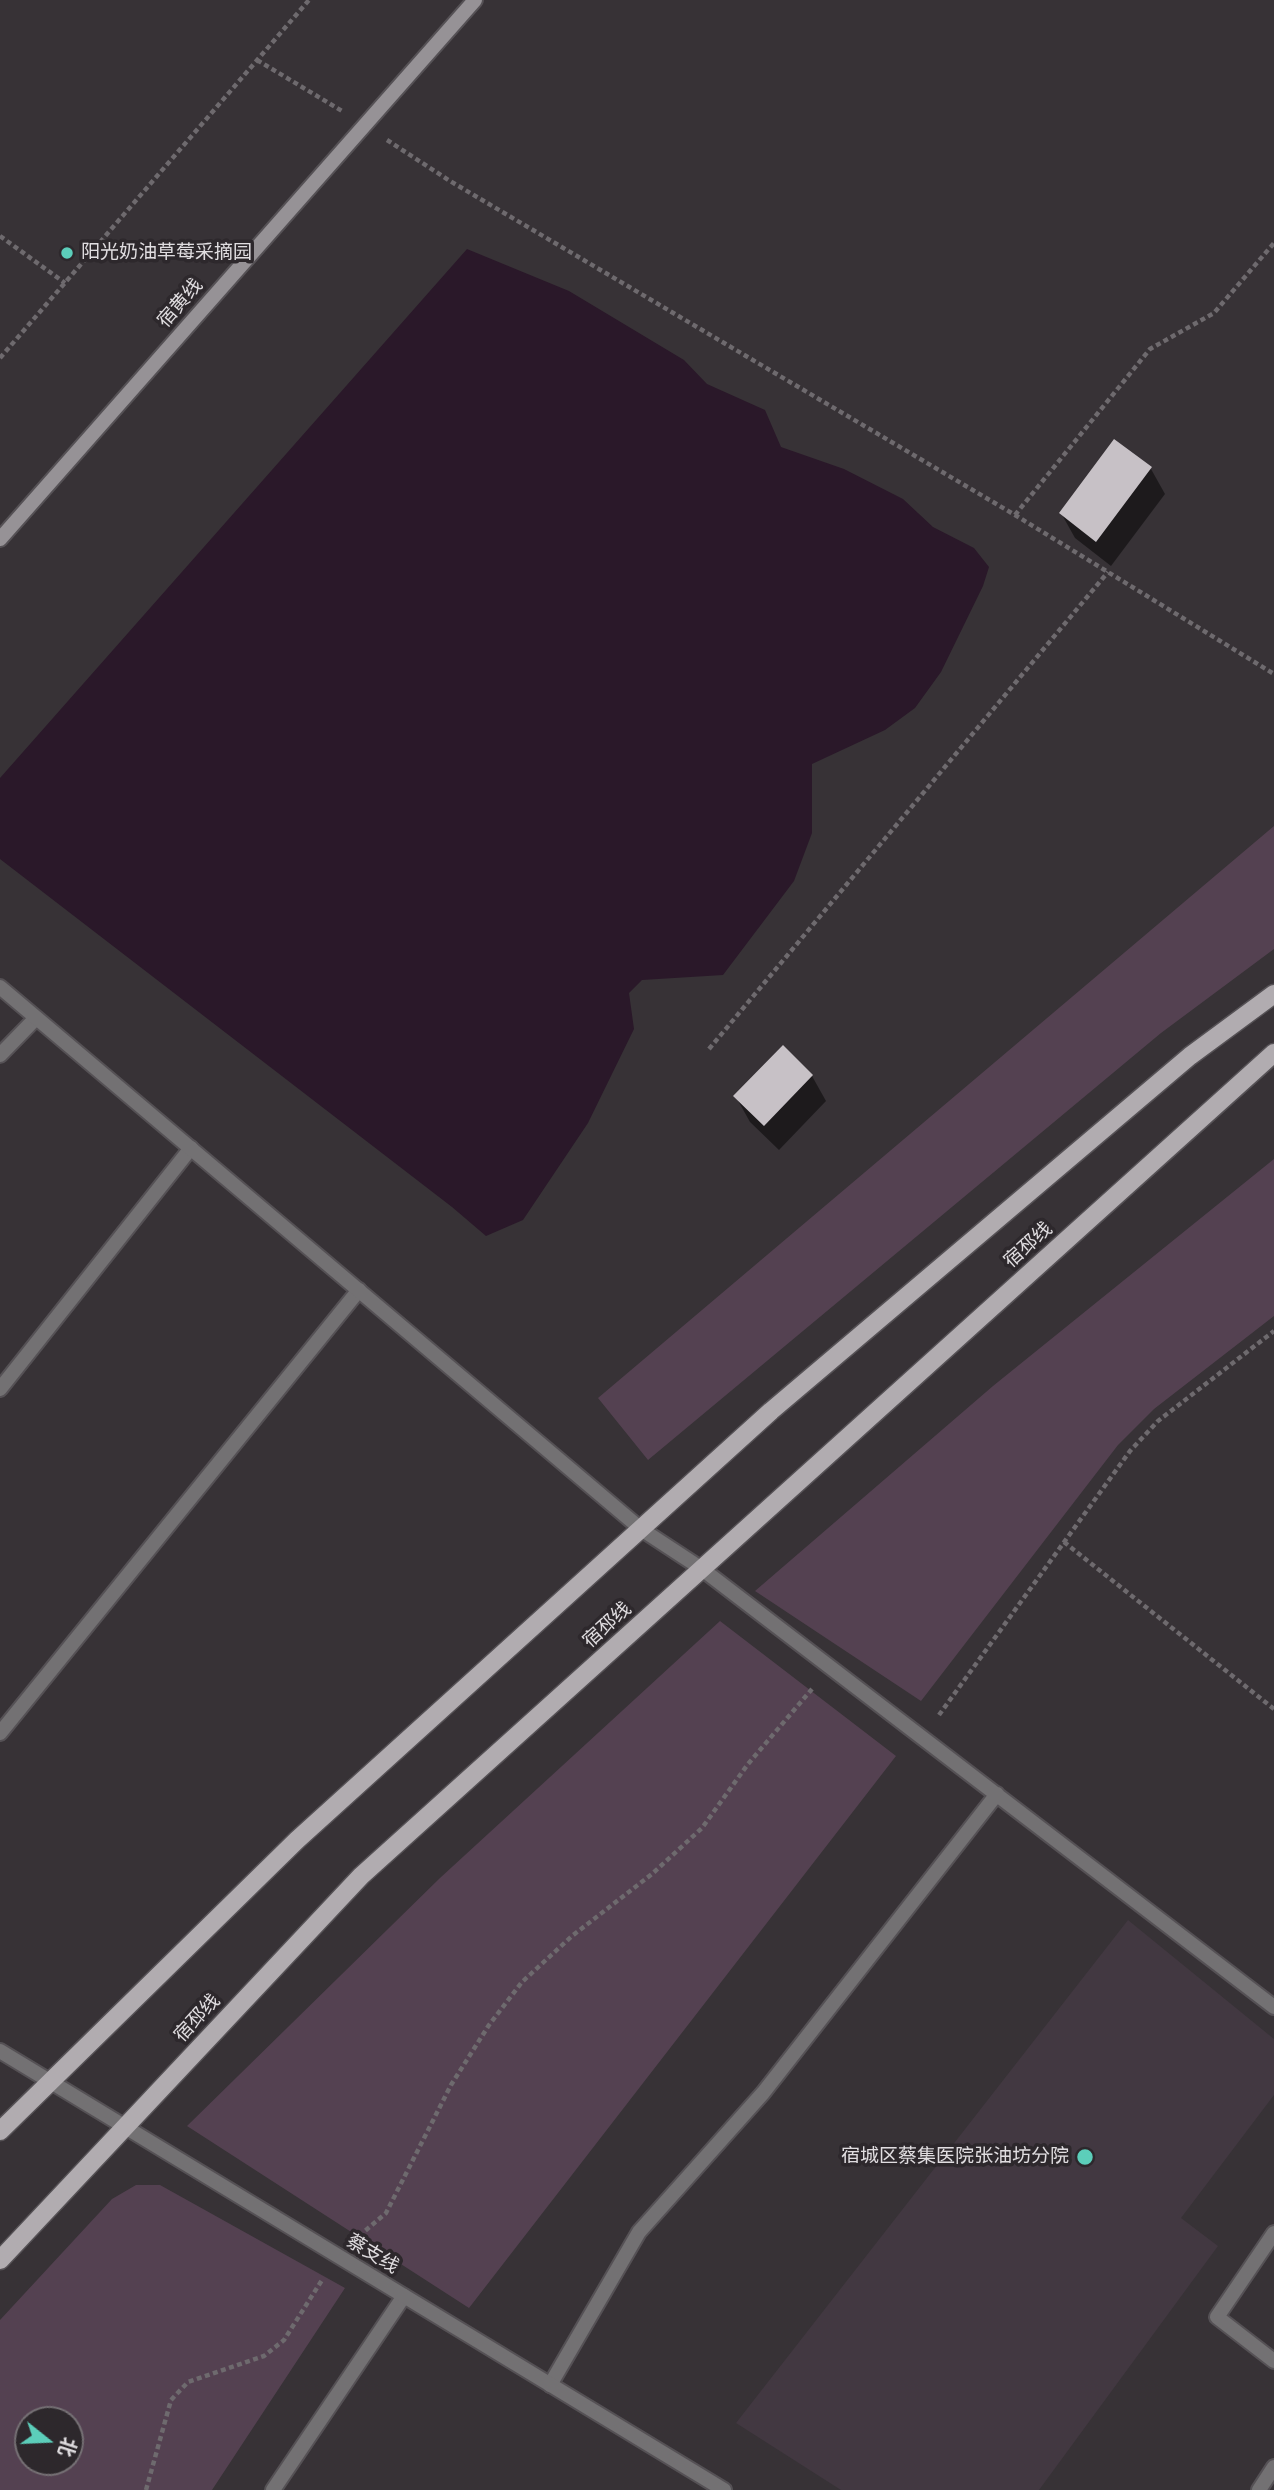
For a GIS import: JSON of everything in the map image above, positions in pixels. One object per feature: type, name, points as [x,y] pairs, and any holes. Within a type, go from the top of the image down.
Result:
[{"type":"main road","name":"宿黄线","points":[[0,538],[475,0]]},
{"type":"main road","name":"宿邳线","points":[[0,2130],[297,1840],[771,1411],[1190,1056],[1274,994]]},
{"type":"main road","name":"宿邳线","points":[[0,2260],[361,1876],[1274,1053]]},
{"type":"street","points":[[0,988],[641,1529],[702,1569],[1274,2007]]},
{"type":"street","points":[[0,1055],[36,1017]]},
{"type":"street","points":[[0,1389],[191,1148]]},
{"type":"street","points":[[0,1733],[359,1290]]},
{"type":"street","points":[[550,2385],[639,2232],[763,2093],[997,1794]]},
{"type":"street","name":"蔡支线","points":[[0,2051],[724,2490]]},
{"type":"street","points":[[1274,2233],[1217,2317],[1274,2361]]},
{"type":"street","points":[[273,2490],[404,2296]]},
{"type":"street","points":[[1259,2490],[1274,2467]]},
{"type":"path","points":[[0,358],[309,0]]},
{"type":"path","points":[[257,60],[450,181],[1015,515],[1274,674]]},
{"type":"path","points":[[0,236],[65,282]]},
{"type":"path","points":[[1015,515],[1150,349],[1214,313],[1274,243]]},
{"type":"path","points":[[709,1049],[1108,572]]},
{"type":"path","points":[[923,1737],[1130,1451],[1158,1421],[1274,1331]]},
{"type":"path","points":[[1063,1542],[1274,1709]]},
{"type":"path","points":[[146,2490],[171,2400],[188,2382],[264,2356],[284,2340],[337,2256],[386,2213],[451,2085],[489,2025],[522,1982],[572,1936],[652,1874],[702,1828],[748,1764],[831,1667]]},
{"type":"shaded area","points":[[467,249],[569,291],[684,360],[707,384],[765,410],[781,447],[844,469],[903,499],[933,527],[974,548],[989,567],[983,586],[941,672],[915,708],[885,730],[812,764],[812,833],[794,881],[723,975],[642,980],[629,993],[634,1029],[588,1123],[523,1220],[486,1236],[0,859],[0,778]]},
{"type":"shaded area","points":[[1274,826],[1274,949],[1161,1033],[648,1460],[598,1398]]},
{"type":"shaded area","points":[[1274,1159],[1274,1316],[1154,1409],[1118,1445],[921,1701],[755,1591],[993,1386]]},
{"type":"shaded area","points":[[720,1621],[896,1756],[469,2308],[187,2126],[440,1878]]},
{"type":"shaded area","name":"宿城区蔡集医院张油坊分院","points":[[1128,1920],[1274,2039],[1274,2095],[1181,2218],[1218,2246],[1039,2490],[841,2490],[736,2423]]},
{"type":"shaded area","points":[[136,2185],[160,2185],[345,2288],[212,2490],[0,2490],[0,2320],[112,2199]]},
{"type":"building","points":[[1114,439],[1152,467],[1096,542],[1059,513]]},
{"type":"building","points":[[783,1045],[813,1075],[764,1126],[733,1096]]},
{"type":"place","name":"阳光奶油草莓采摘园","points":[[67,253]]},
{"type":"place","name":"宿城区蔡集医院张油坊分院","points":[[1085,2157]]}]
